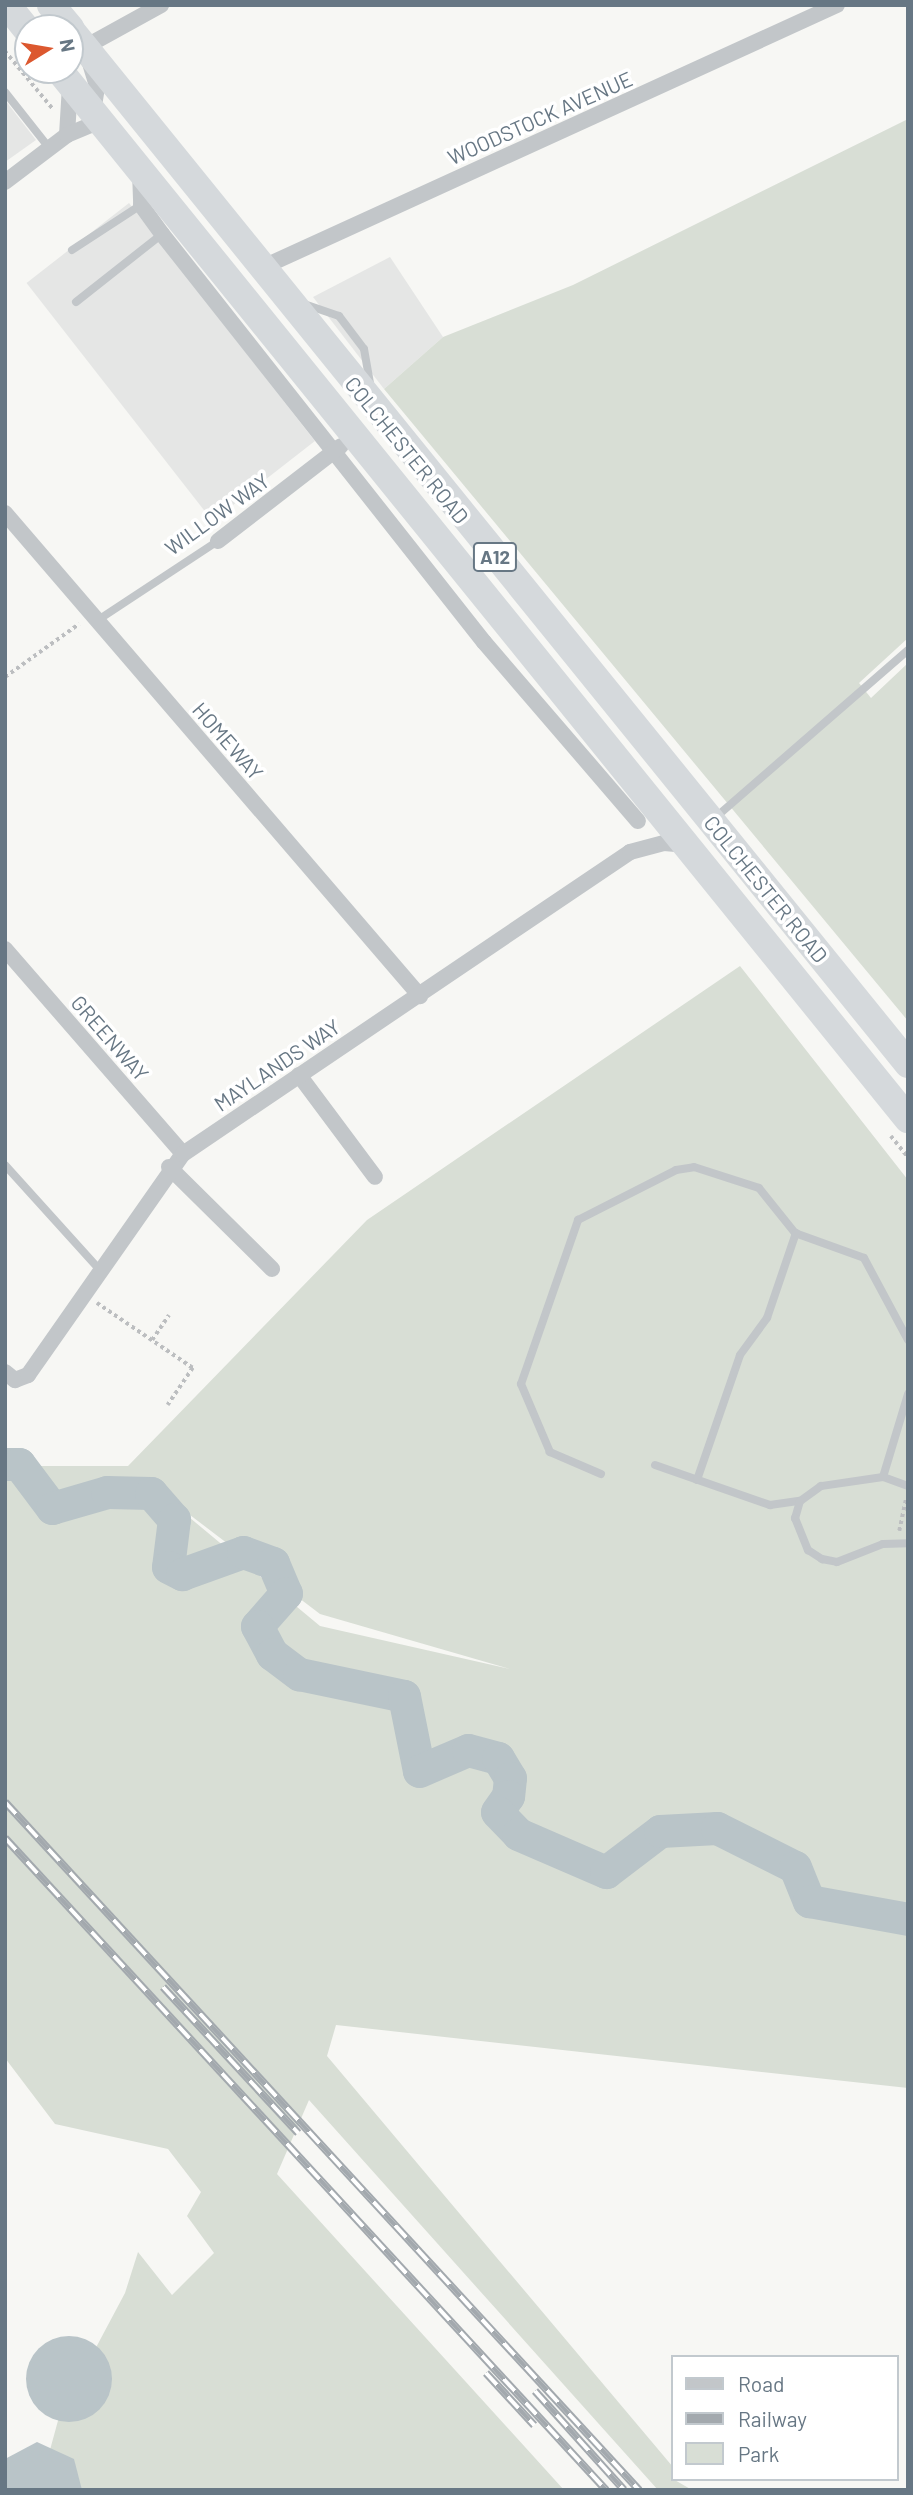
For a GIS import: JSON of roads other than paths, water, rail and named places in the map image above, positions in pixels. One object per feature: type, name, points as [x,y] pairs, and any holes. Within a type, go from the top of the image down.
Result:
[{"type":"highway","name":"COLCHESTER ROAD","points":[[84,46],[378,415],[908,1064]]},
{"type":"highway","name":"COLCHESTER ROAD","points":[[70,84],[346,443],[631,772],[683,845],[908,1119]]},
{"type":"street","points":[[84,32],[161,5]]},
{"type":"street","name":"WOODSTOCK AVENUE","points":[[261,268],[837,5]]},
{"type":"street","points":[[5,182],[66,135],[92,125],[97,86],[84,56]]},
{"type":"street","points":[[64,84],[66,135]]},
{"type":"street","points":[[140,172],[141,205]]},
{"type":"street","name":"COLCHESTER ROAD","points":[[141,205],[162,234],[346,443],[531,700],[638,823],[683,845]]},
{"type":"street","name":"WILLOW WAY","points":[[218,541],[346,443]]},
{"type":"street","name":"HOMEWAY","points":[[5,513],[420,996]]},
{"type":"street","points":[[630,852],[638,823],[631,772]]},
{"type":"street","name":"MAYLANDS WAY","points":[[10,1376],[28,1375],[169,1167],[183,1154],[630,852],[683,845]]},
{"type":"street","name":"GREENWAY","points":[[5,949],[183,1154]]},
{"type":"street","points":[[299,1075],[375,1177]]},
{"type":"street","points":[[169,1167],[272,1269]]},
{"type":"lane","points":[[5,92],[50,149]]},
{"type":"lane","points":[[72,250],[141,205]]},
{"type":"lane","points":[[76,302],[162,234]]},
{"type":"lane","name":"WILLOW WAY","points":[[94,618],[218,541]]},
{"type":"lane","points":[[711,821],[908,650]]},
{"type":"lane","points":[[5,1165],[99,1269]]},
{"type":"lane","points":[[601,1474],[550,1452],[520,1390],[578,1220],[694,1167],[770,1194],[796,1233],[864,1258],[908,1339]]},
{"type":"lane","points":[[697,1480],[740,1355],[767,1318],[796,1233]]},
{"type":"lane","points":[[883,1477],[908,1394]]},
{"type":"lane","points":[[655,1465],[770,1505],[800,1501],[830,1483],[883,1477],[908,1487]]},
{"type":"lane","points":[[800,1501],[795,1518],[801,1539],[822,1559],[852,1559],[904,1542]]},
{"type":"waterway","points":[[5,1464],[19,1464],[52,1508],[107,1492],[151,1493],[174,1519],[168,1567],[182,1574],[243,1552],[273,1563],[286,1593],[257,1626],[272,1654],[299,1674],[404,1696],[419,1771],[468,1750],[498,1758],[510,1778],[508,1796],[497,1812],[518,1834],[606,1872],[660,1831],[717,1828],[795,1867],[809,1901],[908,1919]]},
{"type":"railway","points":[[5,1802],[639,2490]]},
{"type":"railway","points":[[5,1838],[606,2490]]},
{"type":"railway","points":[[163,1987],[298,2133]]},
{"type":"railway","points":[[486,2373],[534,2425]]},
{"type":"railway","points":[[535,2391],[624,2490]]}]
